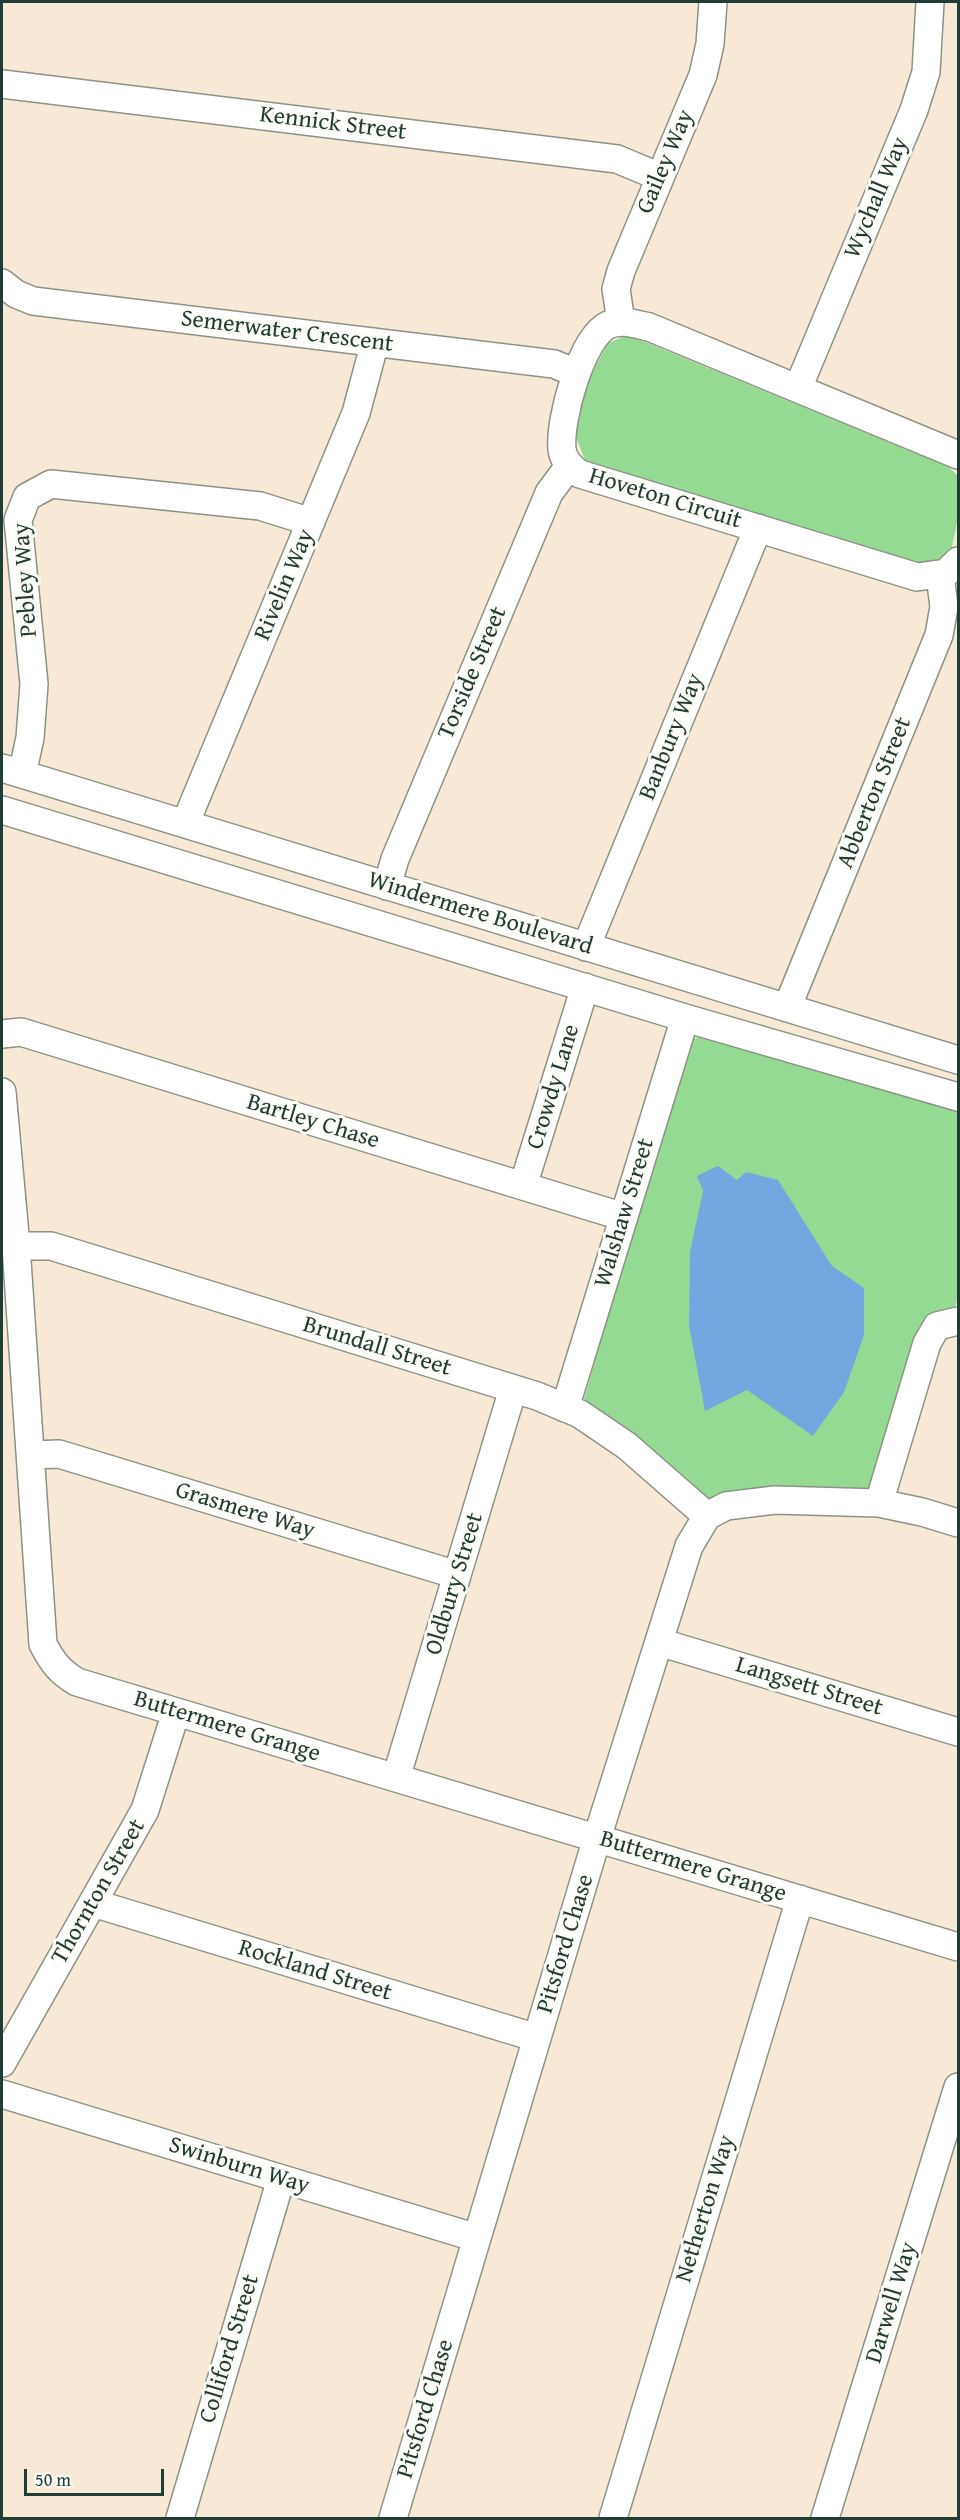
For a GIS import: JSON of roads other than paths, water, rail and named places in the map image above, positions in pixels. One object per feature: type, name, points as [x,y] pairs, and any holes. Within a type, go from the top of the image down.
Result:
[{"type":"street","name":"Gailey Way","points":[[621,322],[616,289],[621,271],[703,75],[710,44],[713,2]]},
{"type":"street","name":"Wychall Way","points":[[798,388],[914,110],[926,72],[930,2]]},
{"type":"street","name":"Kennick Street","points":[[2,84],[617,159],[660,177]]},
{"type":"street","name":"Semerwater Crescent","points":[[2,284],[16,294],[33,301],[554,364],[576,373]]},
{"type":"street","points":[[621,322],[649,327],[958,455]]},
{"type":"street","name":"Hoveton Circuit","points":[[621,322],[607,326],[596,335],[576,373],[563,429],[561,451],[569,466],[580,474],[917,577],[949,568]]},
{"type":"street","name":"Rivelin Way","points":[[185,824],[357,413],[375,342]]},
{"type":"street","name":"Torside Street","points":[[387,886],[395,859],[549,493],[569,466]]},
{"type":"street","name":"Pebley Way","points":[[11,771],[30,738],[34,684],[18,520],[27,497],[51,484],[260,506],[311,522]]},
{"type":"street","name":"Banbury Way","points":[[586,947],[758,528]]},
{"type":"street","name":"Abberton Street","points":[[787,1008],[939,635],[949,568]]},
{"type":"street","name":"Windermere Boulevard","points":[[11,771],[958,1060]]},
{"type":"street","name":"Windermere Boulevard","points":[[2,810],[685,1018],[958,1097]]},
{"type":"street","name":"Crowdy Lane","points":[[523,1186],[585,987]]},
{"type":"street","name":"Walshaw Street","points":[[565,1408],[685,1018]]},
{"type":"street","name":"Bartley Chase","points":[[2,1034],[21,1032],[624,1217]]},
{"type":"street","name":"Buttermere Grange","points":[[2,1092],[16,1246],[43,1644],[52,1662],[62,1672],[77,1682],[958,1947]]},
{"type":"street","name":"Brundall Street","points":[[16,1246],[51,1246],[513,1389],[580,1413],[627,1446],[707,1516]]},
{"type":"street","points":[[879,1503],[927,1343],[937,1326],[958,1321]]},
{"type":"street","name":"Oldbury Street","points":[[396,1778],[513,1389]]},
{"type":"street","name":"Grasmere Way","points":[[31,1455],[59,1454],[458,1575]]},
{"type":"street","points":[[707,1516],[726,1506],[775,1500],[879,1503],[922,1512],[958,1523]]},
{"type":"street","name":"Pitsford Chase","points":[[393,2518],[597,1838],[689,1546],[707,1516]]},
{"type":"street","name":"Langsett Street","points":[[659,1642],[958,1732]]},
{"type":"street","name":"Thornton Street","points":[[2,2062],[146,1810],[176,1712]]},
{"type":"street","name":"Netherton Way","points":[[613,2518],[800,1899]]},
{"type":"street","name":"Rockland Street","points":[[93,1903],[537,2038]]},
{"type":"street","name":"Darwell Way","points":[[825,2518],[958,2087]]},
{"type":"street","name":"Swinburn Way","points":[[2,2094],[477,2238]]},
{"type":"street","name":"Colliford Street","points":[[180,2518],[281,2179]]},
{"type":"water","points":[[718,1166],[737,1180],[746,1172],[778,1180],[832,1266],[864,1288],[864,1335],[844,1392],[813,1436],[747,1390],[705,1411],[689,1325],[690,1252],[703,1191],[697,1176]]}]
